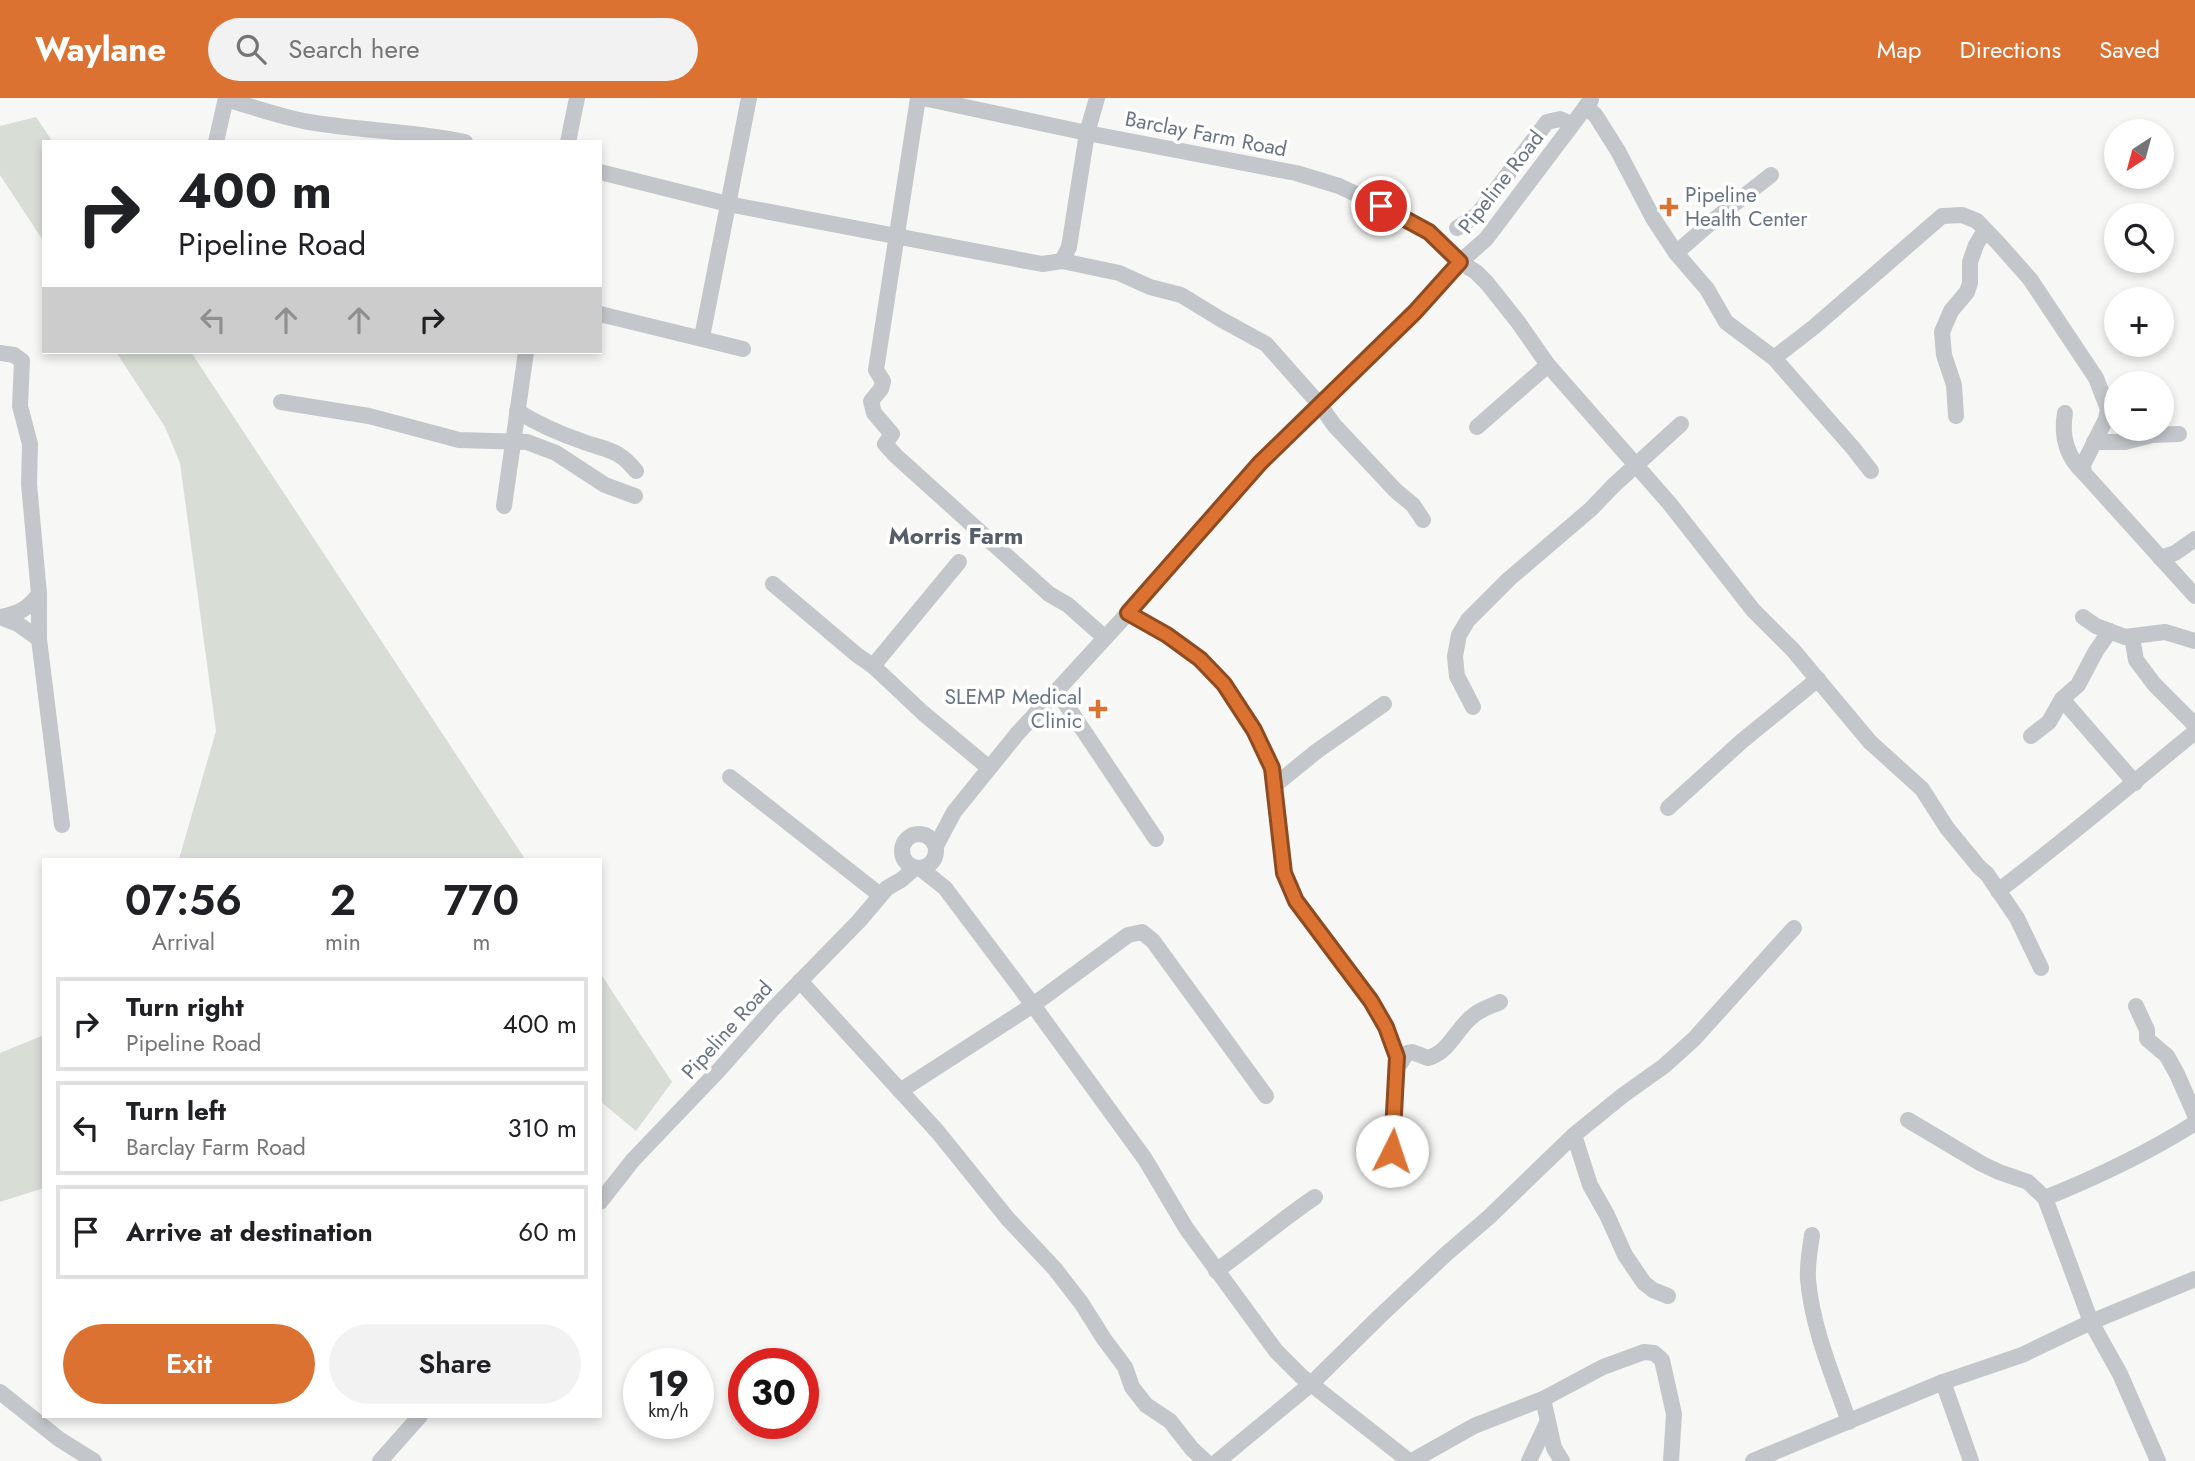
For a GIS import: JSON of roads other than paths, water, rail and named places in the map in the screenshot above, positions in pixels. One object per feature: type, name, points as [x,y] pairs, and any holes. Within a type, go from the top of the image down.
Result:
[{"type":"street","points":[[568,140],[577,98]]},
{"type":"street","points":[[702,337],[749,98]]},
{"type":"street","points":[[921,98],[876,370],[883,381],[881,389],[871,401],[874,413],[892,434],[885,444],[920,480],[1049,594],[1068,605],[1104,637]]},
{"type":"street","name":"Barclay Farm Road","points":[[921,98],[973,103],[1087,133],[1296,173],[1339,186],[1429,232],[1488,284],[1548,365],[1670,504],[1753,610],[1793,650],[1870,742],[1922,789],[1947,828],[1987,874],[2017,918],[2042,968]]},
{"type":"street","points":[[1062,261],[1069,247],[1087,133],[1097,98]]},
{"type":"street","points":[[216,140],[226,99],[306,121],[453,140]]},
{"type":"street","points":[[1588,101],[1653,218],[1676,253],[1707,289],[1726,322],[1774,358],[1871,471]]},
{"type":"street","name":"Pipeline Road","points":[[936,849],[954,812],[989,768],[1260,463],[1486,239],[1588,101]]},
{"type":"street","points":[[1457,228],[1477,215],[1546,122],[1560,120],[1572,124]]},
{"type":"street","points":[[602,172],[728,204],[1042,264],[1062,261],[1119,273],[1150,287],[1181,295],[1266,344],[1348,441],[1413,505],[1423,520]]},
{"type":"street","points":[[1676,253],[1771,175]]},
{"type":"street","points":[[1774,358],[1814,327],[1942,216],[1962,215],[1977,221],[2030,279],[2096,378],[2108,409],[2106,419],[2082,466],[2084,473]]},
{"type":"street","points":[[1956,416],[1954,385],[1944,355],[1942,332],[1951,311],[1967,292],[1970,262],[1985,230]]},
{"type":"street","points":[[602,314],[743,349]]},
{"type":"street","points":[[0,353],[14,355],[22,361],[20,406],[30,444],[29,484],[39,594],[39,639],[62,825]]},
{"type":"street","points":[[504,506],[526,354]]},
{"type":"street","points":[[1477,427],[1548,365]]},
{"type":"street","points":[[281,402],[369,416],[459,440],[527,442],[556,453],[605,485],[635,496]]},
{"type":"street","points":[[517,411],[537,424],[615,452],[624,457],[636,471]]},
{"type":"street","points":[[2065,413],[2065,442],[2070,455],[2195,596]]},
{"type":"street","points":[[1473,707],[1457,676],[1455,656],[1459,635],[1468,620],[1509,579],[1591,509],[1681,424]]},
{"type":"street","points":[[2094,442],[2125,442],[2152,435],[2179,434]]},
{"type":"street","points":[[2160,558],[2175,553],[2195,539]]},
{"type":"street","points":[[873,666],[959,562]]},
{"type":"street","points":[[773,584],[856,655],[873,666],[923,713],[989,768]]},
{"type":"street","points":[[39,594],[31,605],[17,614],[0,617],[18,624],[39,639]]},
{"type":"street","points":[[1128,613],[1167,635],[1200,659],[1224,684],[1254,730],[1272,768],[1284,873],[1296,901],[1371,1001],[1386,1027],[1397,1057],[1392,1151],[1397,1180]]},
{"type":"street","points":[[2083,617],[2096,626],[2125,637],[2165,632],[2195,641]]},
{"type":"street","points":[[2031,736],[2049,722],[2062,699],[2078,685],[2110,631]]},
{"type":"street","points":[[2132,637],[2136,660],[2154,684],[2195,725]]},
{"type":"street","points":[[1668,808],[1742,741],[1818,679]]},
{"type":"street","points":[[1057,691],[1156,839]]},
{"type":"street","points":[[2062,699],[2136,783]]},
{"type":"street","points":[[1275,785],[1384,704]]},
{"type":"street","points":[[1998,891],[2136,783],[2195,732]]},
{"type":"street","points":[[730,777],[883,892]]},
{"type":"street","name":"Pipeline Road","points":[[918,833],[954,812]]},
{"type":"street","points":[[945,888],[936,849],[928,835],[913,834],[905,840],[902,854],[906,863],[918,868],[945,888],[1145,1160],[1186,1228],[1216,1270],[1276,1351],[1311,1384],[1411,1461],[1474,1426],[1543,1399],[1602,1367],[1644,1352],[1654,1353],[1662,1360],[1674,1414],[1671,1461]]},
{"type":"street","points":[[918,868],[929,865],[936,849]]},
{"type":"street","name":"Pipeline Road","points":[[602,1199],[633,1160],[859,920],[883,892],[902,854]]},
{"type":"street","name":"Pipeline Road","points":[[883,892],[918,868]]},
{"type":"street","points":[[1218,1461],[1236,1455],[1574,1135],[1664,1066],[1694,1039],[1794,928]]},
{"type":"street","points":[[900,1091],[1032,1005],[1128,935],[1142,932],[1153,941],[1266,1097]]},
{"type":"street","points":[[800,981],[937,1131],[1008,1219],[1055,1269],[1125,1367],[1132,1387],[1146,1405],[1170,1421],[1205,1461]]},
{"type":"street","points":[[1397,1068],[1407,1053],[1434,1057],[1475,1014],[1500,1002]]},
{"type":"street","points":[[2136,1006],[2147,1030],[2147,1039],[2167,1056],[2195,1115]]},
{"type":"street","points":[[1908,1120],[1982,1164],[2028,1182],[2045,1198],[2091,1322],[2120,1374],[2158,1461]]},
{"type":"street","points":[[2045,1198],[2093,1179],[2162,1144],[2195,1123]]},
{"type":"street","points":[[1574,1135],[1590,1185],[1625,1255],[1644,1283],[1668,1296]]},
{"type":"street","points":[[1216,1270],[1315,1197]]},
{"type":"street","points":[[1812,1235],[1808,1276],[1812,1305],[1849,1422]]},
{"type":"street","points":[[1753,1461],[1943,1382],[2022,1355],[2091,1322],[2195,1279]]},
{"type":"street","points":[[1943,1382],[1971,1461]]},
{"type":"street","points":[[0,1392],[60,1439],[94,1461]]},
{"type":"street","points":[[1543,1399],[1554,1448],[1562,1461]]},
{"type":"street","points":[[380,1461],[418,1418]]},
{"type":"street","points":[[1529,1461],[1548,1423]]},
{"type":"place","name":"Pipeline Health Center","points":[[1669,207]]},
{"type":"place","name":"SLEMP Medical Clinic","points":[[1098,709]]},
{"type":"district","name":"Morris Farm","points":[[956,536]]}]
